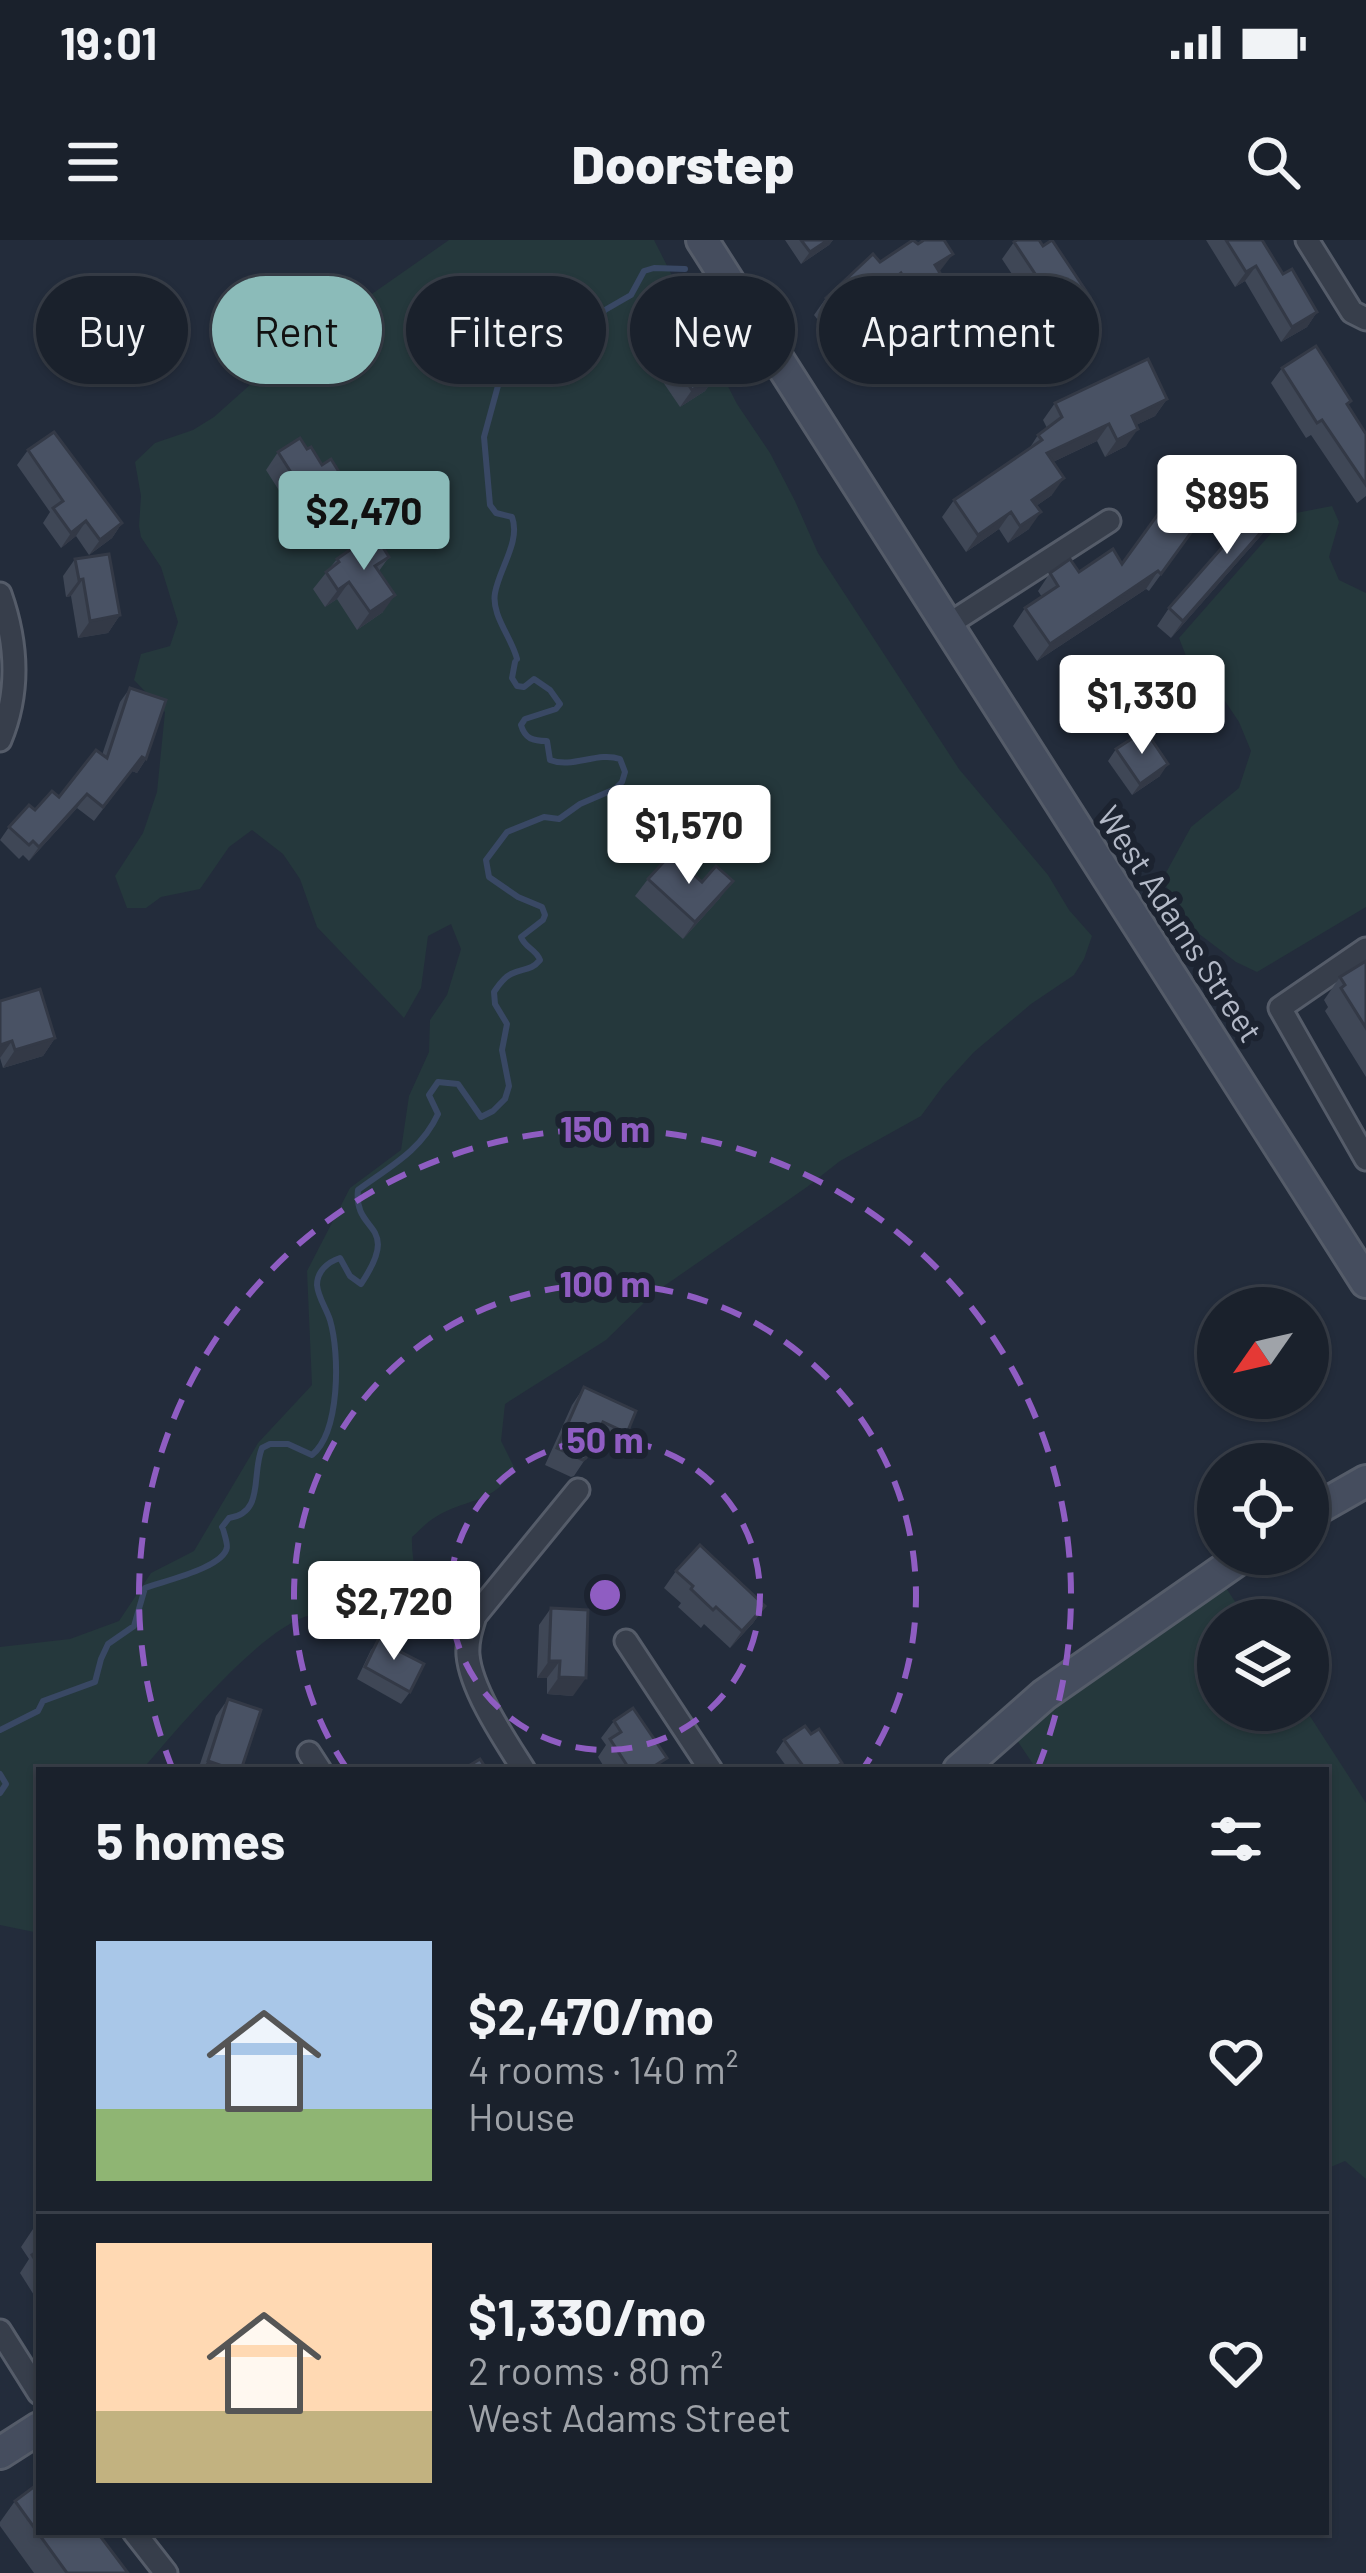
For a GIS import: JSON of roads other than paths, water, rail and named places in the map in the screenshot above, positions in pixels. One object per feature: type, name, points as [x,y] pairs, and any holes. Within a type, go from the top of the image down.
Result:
[{"type":"street","name":"West Adams Street","points":[[701,240],[1366,1282]]},
{"type":"street","points":[[1307,240],[1352,312],[1366,319]]},
{"type":"street","points":[[946,626],[1108,521]]},
{"type":"street","points":[[0,594],[15,670],[0,740]]},
{"type":"street","points":[[1366,949],[1280,1008],[1366,1160]]},
{"type":"street","points":[[1329,1502],[1366,1481]]},
{"type":"street","points":[[522,1767],[472,1676],[469,1636],[475,1616],[578,1490]]},
{"type":"street","points":[[962,1767],[1044,1695],[1216,1575]]},
{"type":"street","points":[[626,1641],[708,1767]]},
{"type":"street","points":[[0,2331],[36,2388]]},
{"type":"street","points":[[0,2453],[36,2430]]},
{"type":"street","points":[[136,2535],[166,2573]]},
{"type":"waterway","points":[[517,659],[495,601],[514,526],[512,517],[496,513],[490,505],[484,437],[499,382],[571,342],[605,310],[631,295],[644,271],[685,269]]},
{"type":"waterway","points":[[0,1730],[38,1711],[43,1701],[95,1682],[108,1644],[134,1626],[145,1588],[204,1567],[223,1555],[227,1546],[222,1527],[248,1509],[262,1448],[288,1444],[312,1455],[321,1444],[333,1411],[336,1372],[330,1320],[317,1280],[324,1268],[340,1258],[361,1284],[378,1249],[358,1204],[358,1190],[423,1138],[438,1114],[429,1095],[438,1082],[458,1084],[481,1117],[505,1099],[509,1086],[502,1050],[507,1024],[494,992],[508,976],[540,960],[521,937],[545,915],[542,907],[489,877],[486,860],[507,832],[544,817],[559,819],[615,789],[625,772],[620,759],[612,757],[567,763],[550,760],[547,741],[530,738],[521,725],[560,704],[534,679],[517,686],[512,678],[515,662]]},
{"type":"waterway","points":[[0,1774],[6,1784],[0,1793]]}]
